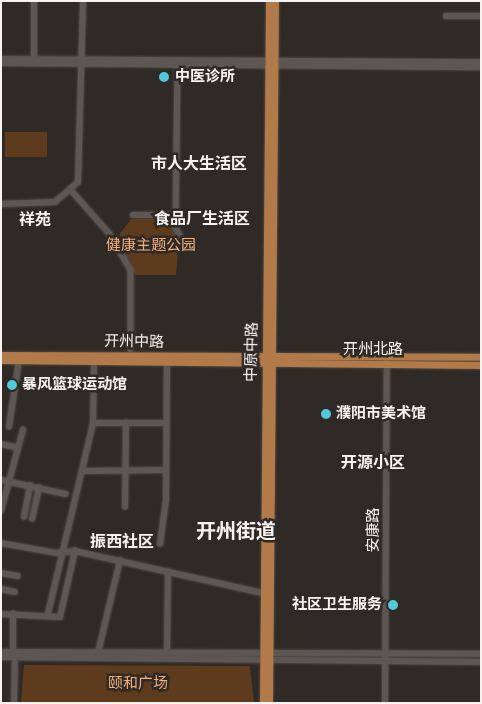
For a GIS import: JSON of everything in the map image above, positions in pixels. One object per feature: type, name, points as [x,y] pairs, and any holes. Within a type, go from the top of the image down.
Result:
[{"type":"main road","name":"中原中路","points":[[262,703],[266,656],[269,360],[271,63],[269,1]]},
{"type":"main road","name":"中原中路","points":[[271,63],[275,1]]},
{"type":"main road","name":"开州中路","points":[[1,355],[269,360]]},
{"type":"main road","name":"开州北路","points":[[269,360],[387,360],[481,357]]},
{"type":"main road","name":"开州中路","points":[[1,360],[167,362],[269,360]]},
{"type":"main road","name":"中原中路","points":[[269,360],[263,592],[269,703]]},
{"type":"main road","name":"开州北路","points":[[387,360],[481,365]]},
{"type":"street","points":[[34,1],[34,61]]},
{"type":"street","points":[[1,204],[55,202],[72,191],[82,166],[83,1]]},
{"type":"street","points":[[446,16],[481,16]]},
{"type":"street","points":[[1,58],[34,61]]},
{"type":"street","points":[[83,61],[178,64],[481,62]]},
{"type":"street","points":[[1,63],[83,61],[481,67]]},
{"type":"street","points":[[178,64],[176,215],[180,236]]},
{"type":"street","points":[[72,191],[109,233],[131,270],[131,349]]},
{"type":"street","points":[[133,216],[176,215]]},
{"type":"street","name":"安康路","points":[[385,703],[387,360]]},
{"type":"street","points":[[160,544],[166,470],[167,362]]},
{"type":"street","points":[[9,427],[18,367]]},
{"type":"street","points":[[48,614],[93,423],[94,367]]},
{"type":"street","points":[[93,423],[166,423]]},
{"type":"street","points":[[125,507],[126,423]]},
{"type":"street","points":[[1,511],[16,447],[23,430]]},
{"type":"street","points":[[1,444],[16,447]]},
{"type":"street","points":[[83,470],[166,470]]},
{"type":"street","points":[[1,480],[66,494]]},
{"type":"street","points":[[24,517],[30,486]]},
{"type":"street","points":[[32,519],[39,488]]},
{"type":"street","points":[[1,543],[62,553],[75,551],[263,592]]},
{"type":"street","points":[[1,614],[48,614],[60,617],[75,551]]},
{"type":"street","points":[[98,653],[120,561]]},
{"type":"street","points":[[167,653],[168,572]]},
{"type":"street","points":[[1,573],[18,576]]},
{"type":"street","points":[[1,589],[15,592]]},
{"type":"street","points":[[13,614],[14,703]]},
{"type":"street","points":[[1,652],[14,654],[266,656],[481,654]]},
{"type":"street","points":[[1,657],[14,654],[167,653],[386,661],[481,662]]},
{"type":"green space","points":[[5,132],[47,132],[47,157],[5,157]]},
{"type":"green space","name":"健康主题公园","points":[[131,219],[172,219],[179,240],[176,275],[135,275],[116,239]]},
{"type":"green space","name":"颐和广场","points":[[24,665],[250,666],[254,703],[21,703]]},
{"type":"place","name":"中医诊所","points":[[164,77]]},
{"type":"place","name":"暴风篮球运动馆","points":[[12,385]]},
{"type":"place","name":"濮阳市美术馆","points":[[326,414]]},
{"type":"place","name":"社区卫生服务","points":[[393,605]]},
{"type":"district","name":"市人大生活区","points":[[199,164]]},
{"type":"district","name":"食品厂生活区","points":[[202,219]]},
{"type":"district","name":"祥苑","points":[[35,220]]},
{"type":"district","name":"开源小区","points":[[373,463]]},
{"type":"district","name":"开州街道","points":[[236,531]]},
{"type":"district","name":"振西社区","points":[[122,542]]}]
